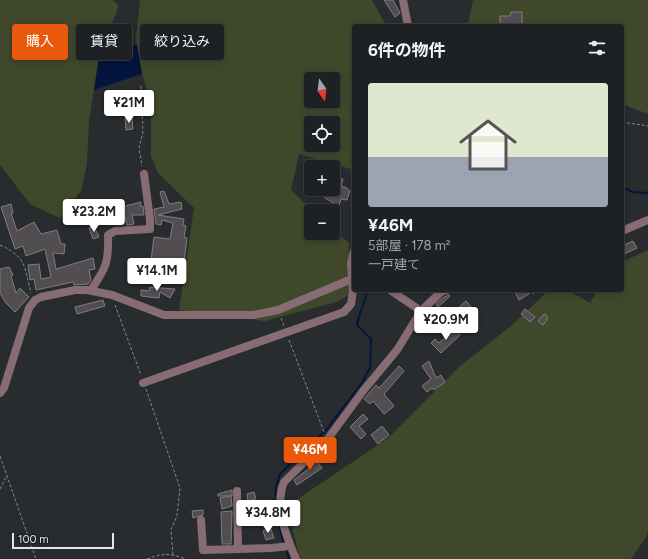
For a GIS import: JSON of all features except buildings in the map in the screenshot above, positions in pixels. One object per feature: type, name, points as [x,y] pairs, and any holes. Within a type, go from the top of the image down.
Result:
[{"type":"street","points":[[403,0],[408,24]]},
{"type":"street","points":[[91,290],[105,268],[109,256],[108,235],[115,231],[150,229],[144,174]]},
{"type":"street","points":[[624,230],[648,220]]},
{"type":"street","points":[[352,259],[352,270]]},
{"type":"street","points":[[0,393],[4,388],[29,308],[33,302],[41,298],[68,292],[91,290],[116,296],[154,312],[180,316],[253,315],[278,310],[352,279]]},
{"type":"street","points":[[143,383],[344,312],[351,304],[352,291]]},
{"type":"street","points":[[393,292],[421,311]]},
{"type":"street","points":[[296,559],[286,546],[280,512],[281,488],[284,482],[327,440],[362,392],[397,350],[421,311],[441,292]]},
{"type":"street","points":[[237,491],[238,548]]},
{"type":"street","points":[[201,520],[203,550],[286,546]]},
{"type":"path","points":[[141,86],[143,132],[138,148],[144,174]]},
{"type":"path","points":[[624,122],[648,126]]},
{"type":"path","points":[[0,245],[14,251],[23,262],[33,302]]},
{"type":"path","points":[[116,296],[115,304],[118,317],[180,488],[177,516],[171,530],[173,555]]},
{"type":"path","points":[[278,310],[323,431]]},
{"type":"path","points":[[0,456],[6,477],[36,559]]},
{"type":"path","points":[[0,489],[6,477]]},
{"type":"path","points":[[147,559],[162,554],[173,555],[186,559]]},
{"type":"green space","points":[[0,0],[113,0],[119,6],[111,24],[76,24],[76,60],[99,60],[89,121],[87,164],[81,191],[60,218],[30,204],[0,165]]},
{"type":"green space","points":[[139,0],[372,0],[385,24],[352,24],[352,169],[340,166],[340,160],[320,160],[299,154],[291,190],[306,204],[304,204],[304,240],[340,240],[340,235],[349,243],[349,295],[336,302],[265,321],[179,310],[194,208],[158,173],[151,156],[151,101],[142,74],[136,40]]},
{"type":"green space","points":[[473,0],[648,0],[648,114],[624,105],[624,24],[468,24]]},
{"type":"green space","points":[[648,250],[648,529],[647,535],[631,559],[300,559],[287,506],[387,439],[460,366],[511,326],[547,292],[571,292],[590,303],[597,292],[624,292],[624,261]]},
{"type":"water","points":[[132,45],[137,45],[142,74],[94,90],[99,60],[132,60]]},
{"type":"waterway","points":[[624,188],[633,192],[648,193]]},
{"type":"waterway","points":[[284,544],[275,509],[276,487],[280,474],[327,429],[361,384],[370,368],[371,339],[357,325],[367,292]]},
{"type":"waterway","points":[[286,548],[289,559]]}]
